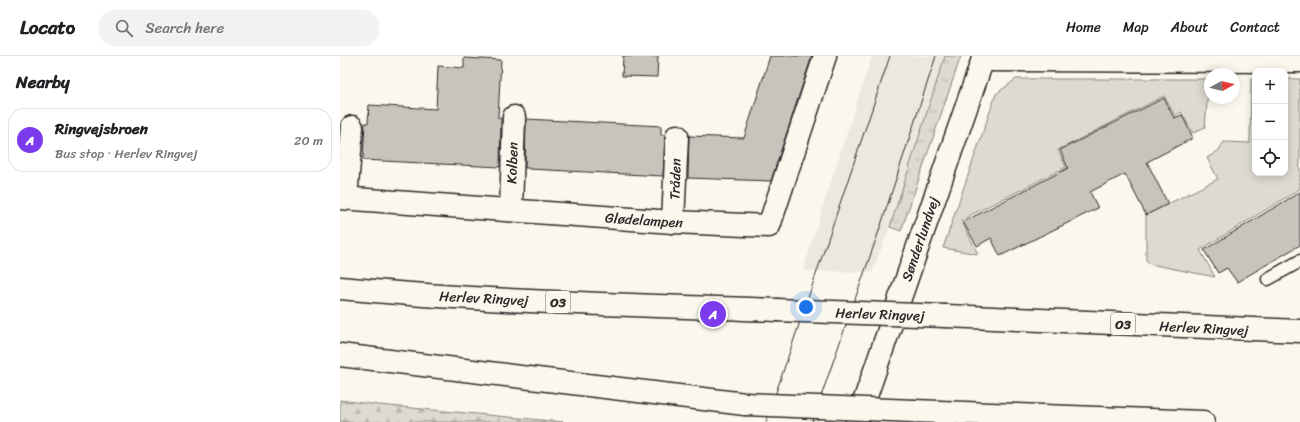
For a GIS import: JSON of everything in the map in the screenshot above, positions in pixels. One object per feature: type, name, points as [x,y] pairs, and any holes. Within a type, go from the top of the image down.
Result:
[{"type":"main road","name":"Glødelampen","points":[[343,198],[673,222],[769,226],[825,56]]},
{"type":"main road","points":[[983,58],[1300,61]]},
{"type":"main road","name":"Sønderlundvej","points":[[857,422],[983,58]]},
{"type":"main road","name":"Kolben","points":[[511,210],[514,117]]},
{"type":"main road","points":[[343,198],[352,126]]},
{"type":"main road","name":"Tråden","points":[[673,222],[677,136]]},
{"type":"main road","name":"Herlev Ringvej","points":[[340,288],[417,295],[1300,331]]},
{"type":"main road","points":[[340,355],[745,404],[1203,422]]},
{"type":"lane","points":[[1268,279],[1300,261]]},
{"type":"shaded area","points":[[872,56],[945,56],[890,227],[872,272],[803,271],[822,209]]},
{"type":"green space","points":[[945,56],[961,56],[901,231],[890,227]]},
{"type":"green space","points":[[1251,78],[1252,176],[1288,176],[1288,79],[1300,79],[1300,189],[1200,250],[1215,277],[1150,264],[1146,260],[1146,215],[1218,179],[1207,158],[1218,151],[1224,142],[1250,143]]},
{"type":"green space","points":[[1016,79],[1204,79],[1204,104],[1207,104],[1205,127],[1193,133],[1181,112],[1175,116],[1164,96],[1058,150],[1066,167],[961,220],[978,254],[943,248],[996,94]]},
{"type":"green space","points":[[340,400],[379,405],[563,422],[340,422]]},
{"type":"building","points":[[623,56],[658,56],[657,77],[622,76]]},
{"type":"building","points":[[770,56],[812,56],[771,181],[688,178],[689,136],[744,138]]},
{"type":"building","points":[[464,58],[501,60],[498,118],[501,118],[500,167],[363,160],[365,123],[368,123],[369,105],[436,109],[438,66],[464,68]]},
{"type":"building","points":[[1164,98],[1174,118],[1182,115],[1193,138],[1147,162],[1168,204],[1146,215],[1125,174],[1090,192],[1098,208],[1000,256],[991,238],[977,246],[963,222],[1068,168],[1060,150]]},
{"type":"building","points":[[526,119],[661,126],[661,135],[665,135],[663,176],[525,168]]},
{"type":"building","points":[[1300,192],[1300,245],[1237,282],[1227,268],[1218,273],[1204,250]]},
{"type":"tram line","points":[[766,422],[890,56]]},
{"type":"tram line","points":[[812,422],[881,225],[936,56]]},
{"type":"place","name":"Ringvejsbroen","points":[[713,314]]}]
